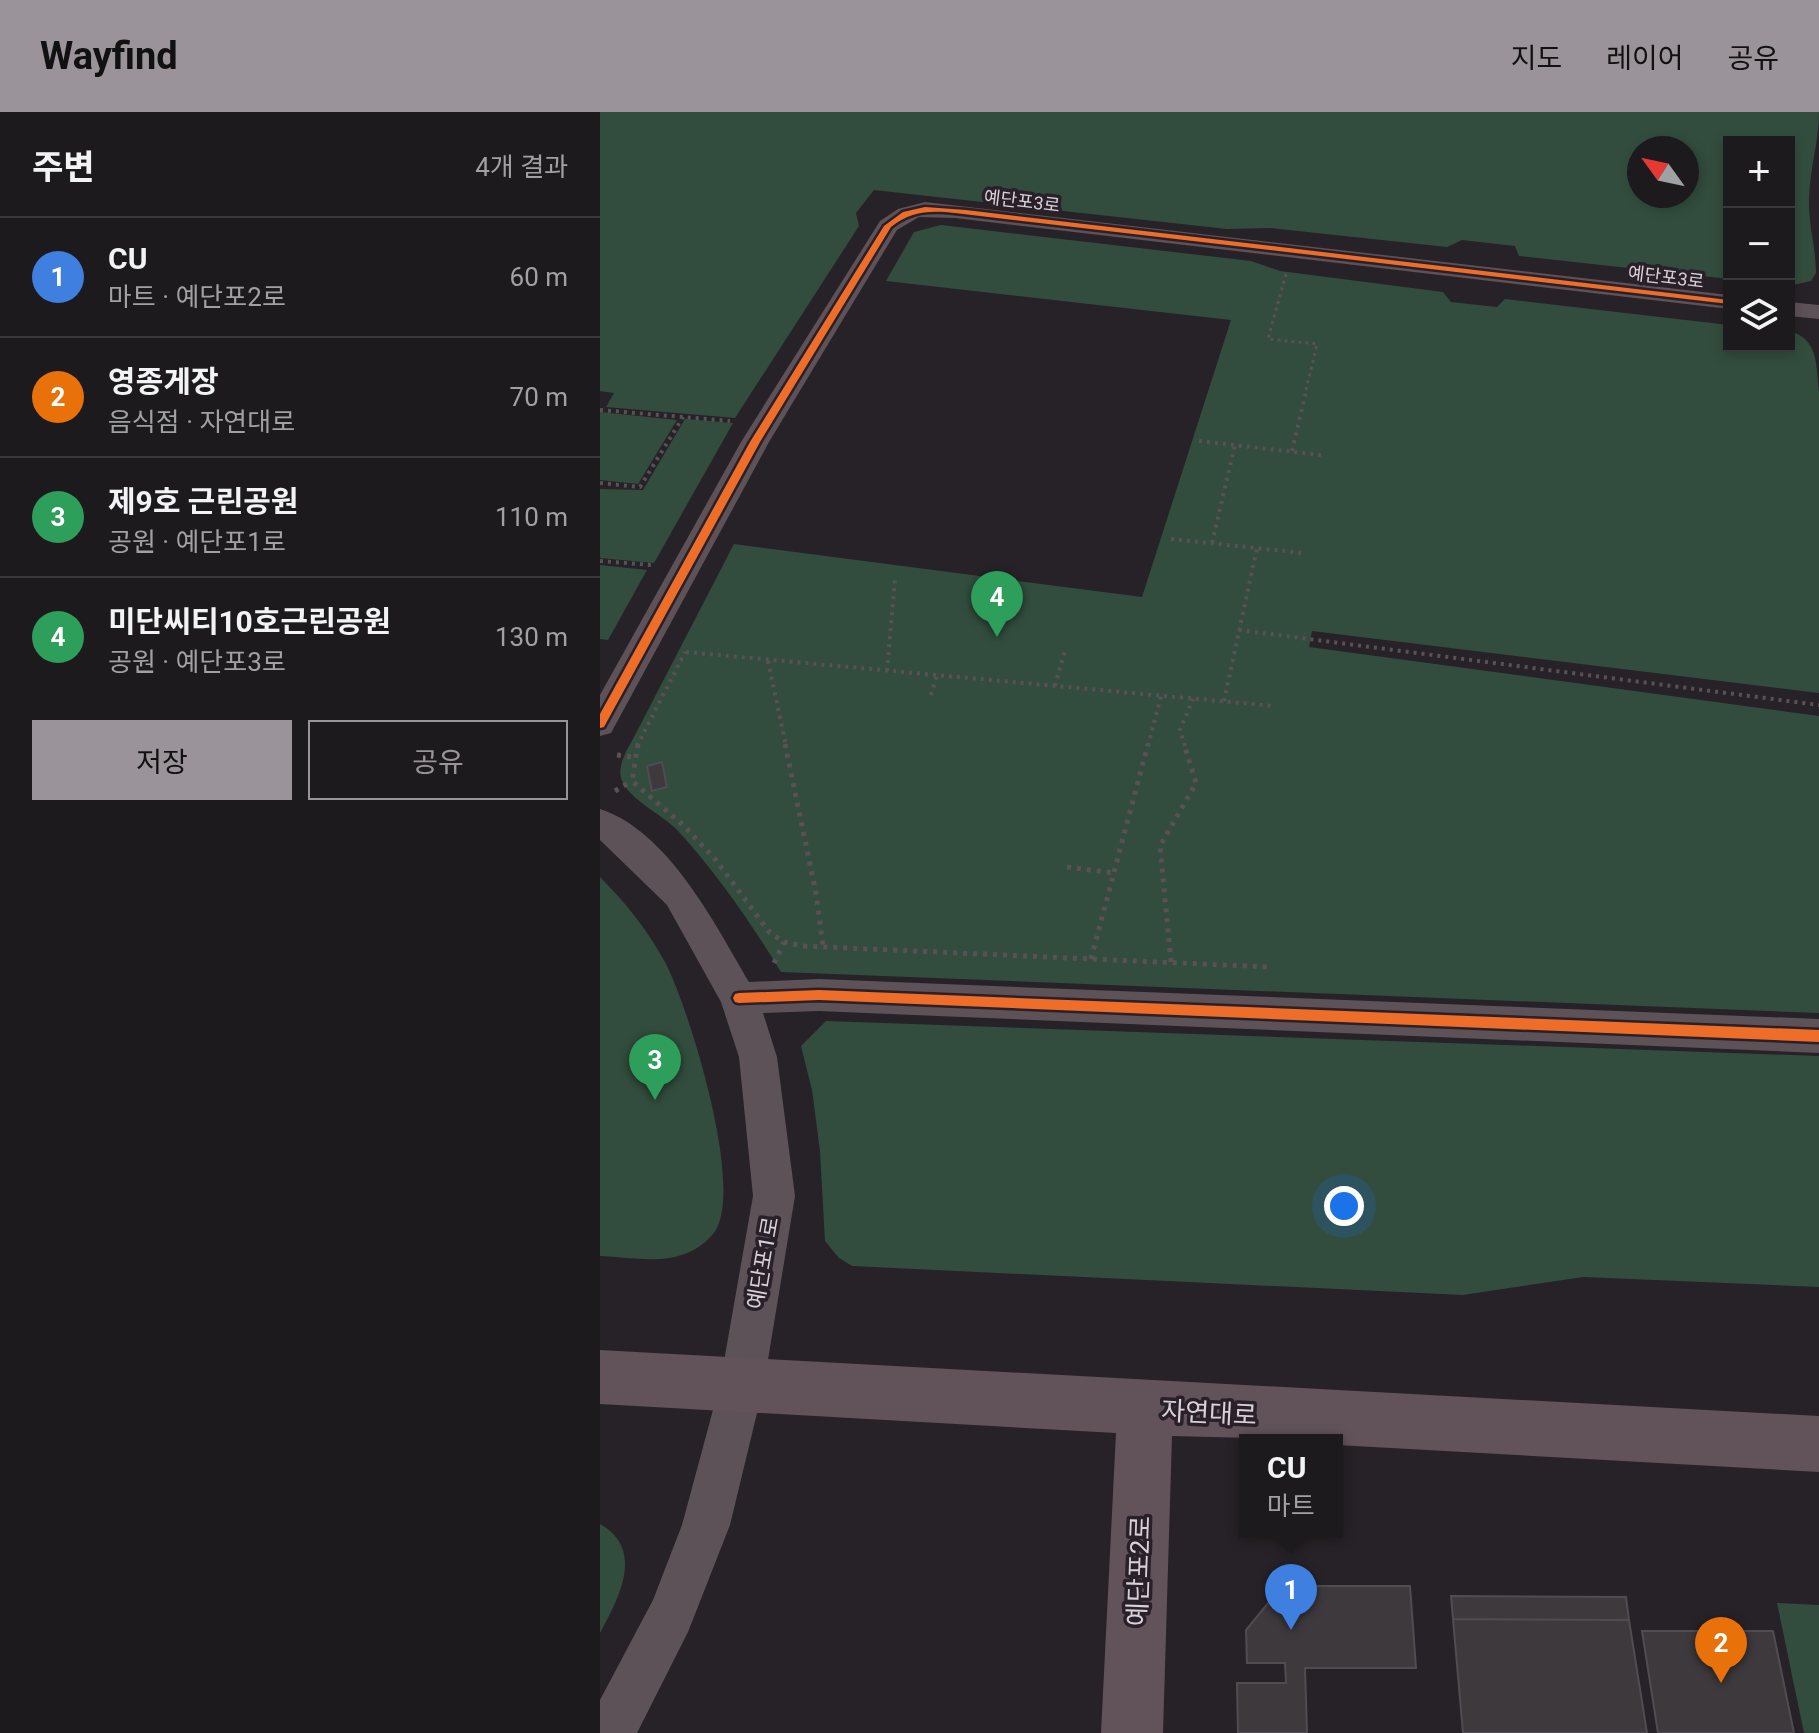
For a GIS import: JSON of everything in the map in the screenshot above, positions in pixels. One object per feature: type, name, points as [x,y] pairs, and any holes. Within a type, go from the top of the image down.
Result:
[{"type":"main road","name":"자연대로","points":[[600,1377],[1819,1444]]},
{"type":"main road","name":"예단포2로","points":[[1132,1733],[1145,1409]]},
{"type":"street","name":"예단포3로","points":[[600,724],[610,695],[792,378],[888,226],[907,211],[934,209],[966,212],[1723,301]]},
{"type":"street","points":[[1795,310],[1819,312]]},
{"type":"street","name":"예단포1로","points":[[607,806],[628,842],[680,895],[755,984],[758,1057],[774,1196],[742,1384],[706,1525],[671,1615],[610,1733]]},
{"type":"street","points":[[755,984],[819,995],[1819,1036]]},
{"type":"path","points":[[1288,268],[1268,339],[1317,344],[1292,451]]},
{"type":"path","points":[[600,410],[739,422]]},
{"type":"path","points":[[600,483],[640,487],[683,417]]},
{"type":"path","points":[[1199,441],[1321,455]]},
{"type":"path","points":[[1212,543],[1235,445]]},
{"type":"path","points":[[1171,539],[1303,553]]},
{"type":"path","points":[[1224,701],[1257,548]]},
{"type":"path","points":[[600,561],[657,566]]},
{"type":"path","points":[[887,671],[895,579]]},
{"type":"path","points":[[1239,630],[1819,705]]},
{"type":"path","points":[[670,650],[1274,706]]},
{"type":"path","points":[[1055,686],[1065,650]]},
{"type":"path","points":[[607,806],[632,781],[633,757],[685,652]]},
{"type":"path","points":[[768,661],[816,893],[823,946]]},
{"type":"path","points":[[931,695],[937,675]]},
{"type":"path","points":[[1091,959],[1161,696]]},
{"type":"path","points":[[1171,962],[1160,846],[1196,783],[1180,730],[1193,699]]},
{"type":"path","points":[[617,755],[633,757]]},
{"type":"path","points":[[632,781],[683,825],[715,859],[770,933],[784,942],[1269,967]]},
{"type":"path","points":[[1067,867],[1115,873]]},
{"type":"path","points":[[755,984],[784,942]]},
{"type":"green space","points":[[600,112],[1819,112],[1809,198],[1816,273],[1811,281],[1795,285],[1795,136],[1723,136],[1723,278],[1519,256],[1515,246],[1462,240],[1447,247],[1270,228],[1227,229],[874,190],[856,213],[859,226],[735,418],[606,407],[614,393],[600,391]]},
{"type":"green space","points":[[941,225],[1251,261],[1280,271],[1443,292],[1451,302],[1497,307],[1505,299],[1723,324],[1723,352],[1795,352],[1795,333],[1806,340],[1814,354],[1819,392],[1819,693],[1312,631],[1309,647],[1819,716],[1819,1013],[781,972],[707,865],[673,826],[634,797],[623,783],[620,771],[625,753],[734,544],[1142,597],[1231,320],[886,281],[914,232]]},
{"type":"green space","points":[[600,412],[677,420],[638,484],[600,480]]},
{"type":"green space","points":[[685,419],[733,423],[654,563],[600,558],[600,489],[643,490]]},
{"type":"green space","points":[[600,565],[647,570],[608,640],[600,639]]},
{"type":"green space","points":[[600,877],[636,918],[666,964],[688,1020],[711,1101],[723,1181],[722,1213],[713,1234],[701,1245],[675,1257],[600,1256]]},
{"type":"green space","points":[[826,1021],[1819,1056],[1819,1287],[1583,1277],[1463,1295],[852,1266],[839,1258],[825,1241],[820,1151],[812,1090],[801,1046]]},
{"type":"green space","points":[[600,1524],[614,1535],[622,1547],[625,1561],[620,1590],[600,1633]]},
{"type":"green space","points":[[1777,1603],[1819,1605],[1819,1733],[1804,1733]]},
{"type":"building","points":[[662,762],[667,787],[652,791],[647,766]]},
{"type":"building","points":[[1282,1586],[1410,1586],[1416,1668],[1305,1668],[1307,1733],[1238,1733],[1237,1683],[1286,1683],[1285,1663],[1247,1663],[1246,1630]]},
{"type":"building","points":[[1451,1596],[1626,1597],[1629,1620],[1453,1619]]},
{"type":"building","points":[[1453,1619],[1629,1620],[1647,1733],[1463,1733]]},
{"type":"building","points":[[1642,1631],[1773,1631],[1794,1733],[1658,1733]]},
{"type":"cycle path","points":[[600,724],[755,442],[888,226],[906,214],[925,209],[955,211],[1723,301]]},
{"type":"cycle path","points":[[739,998],[819,995],[1819,1036]]},
{"type":"place","name":"미단씨티10호근린공원","points":[[997,637]]},
{"type":"place","name":"제9호 근린공원","points":[[655,1100]]},
{"type":"place","name":"CU","points":[[1291,1630]]},
{"type":"place","name":"영종게장","points":[[1721,1683]]}]
